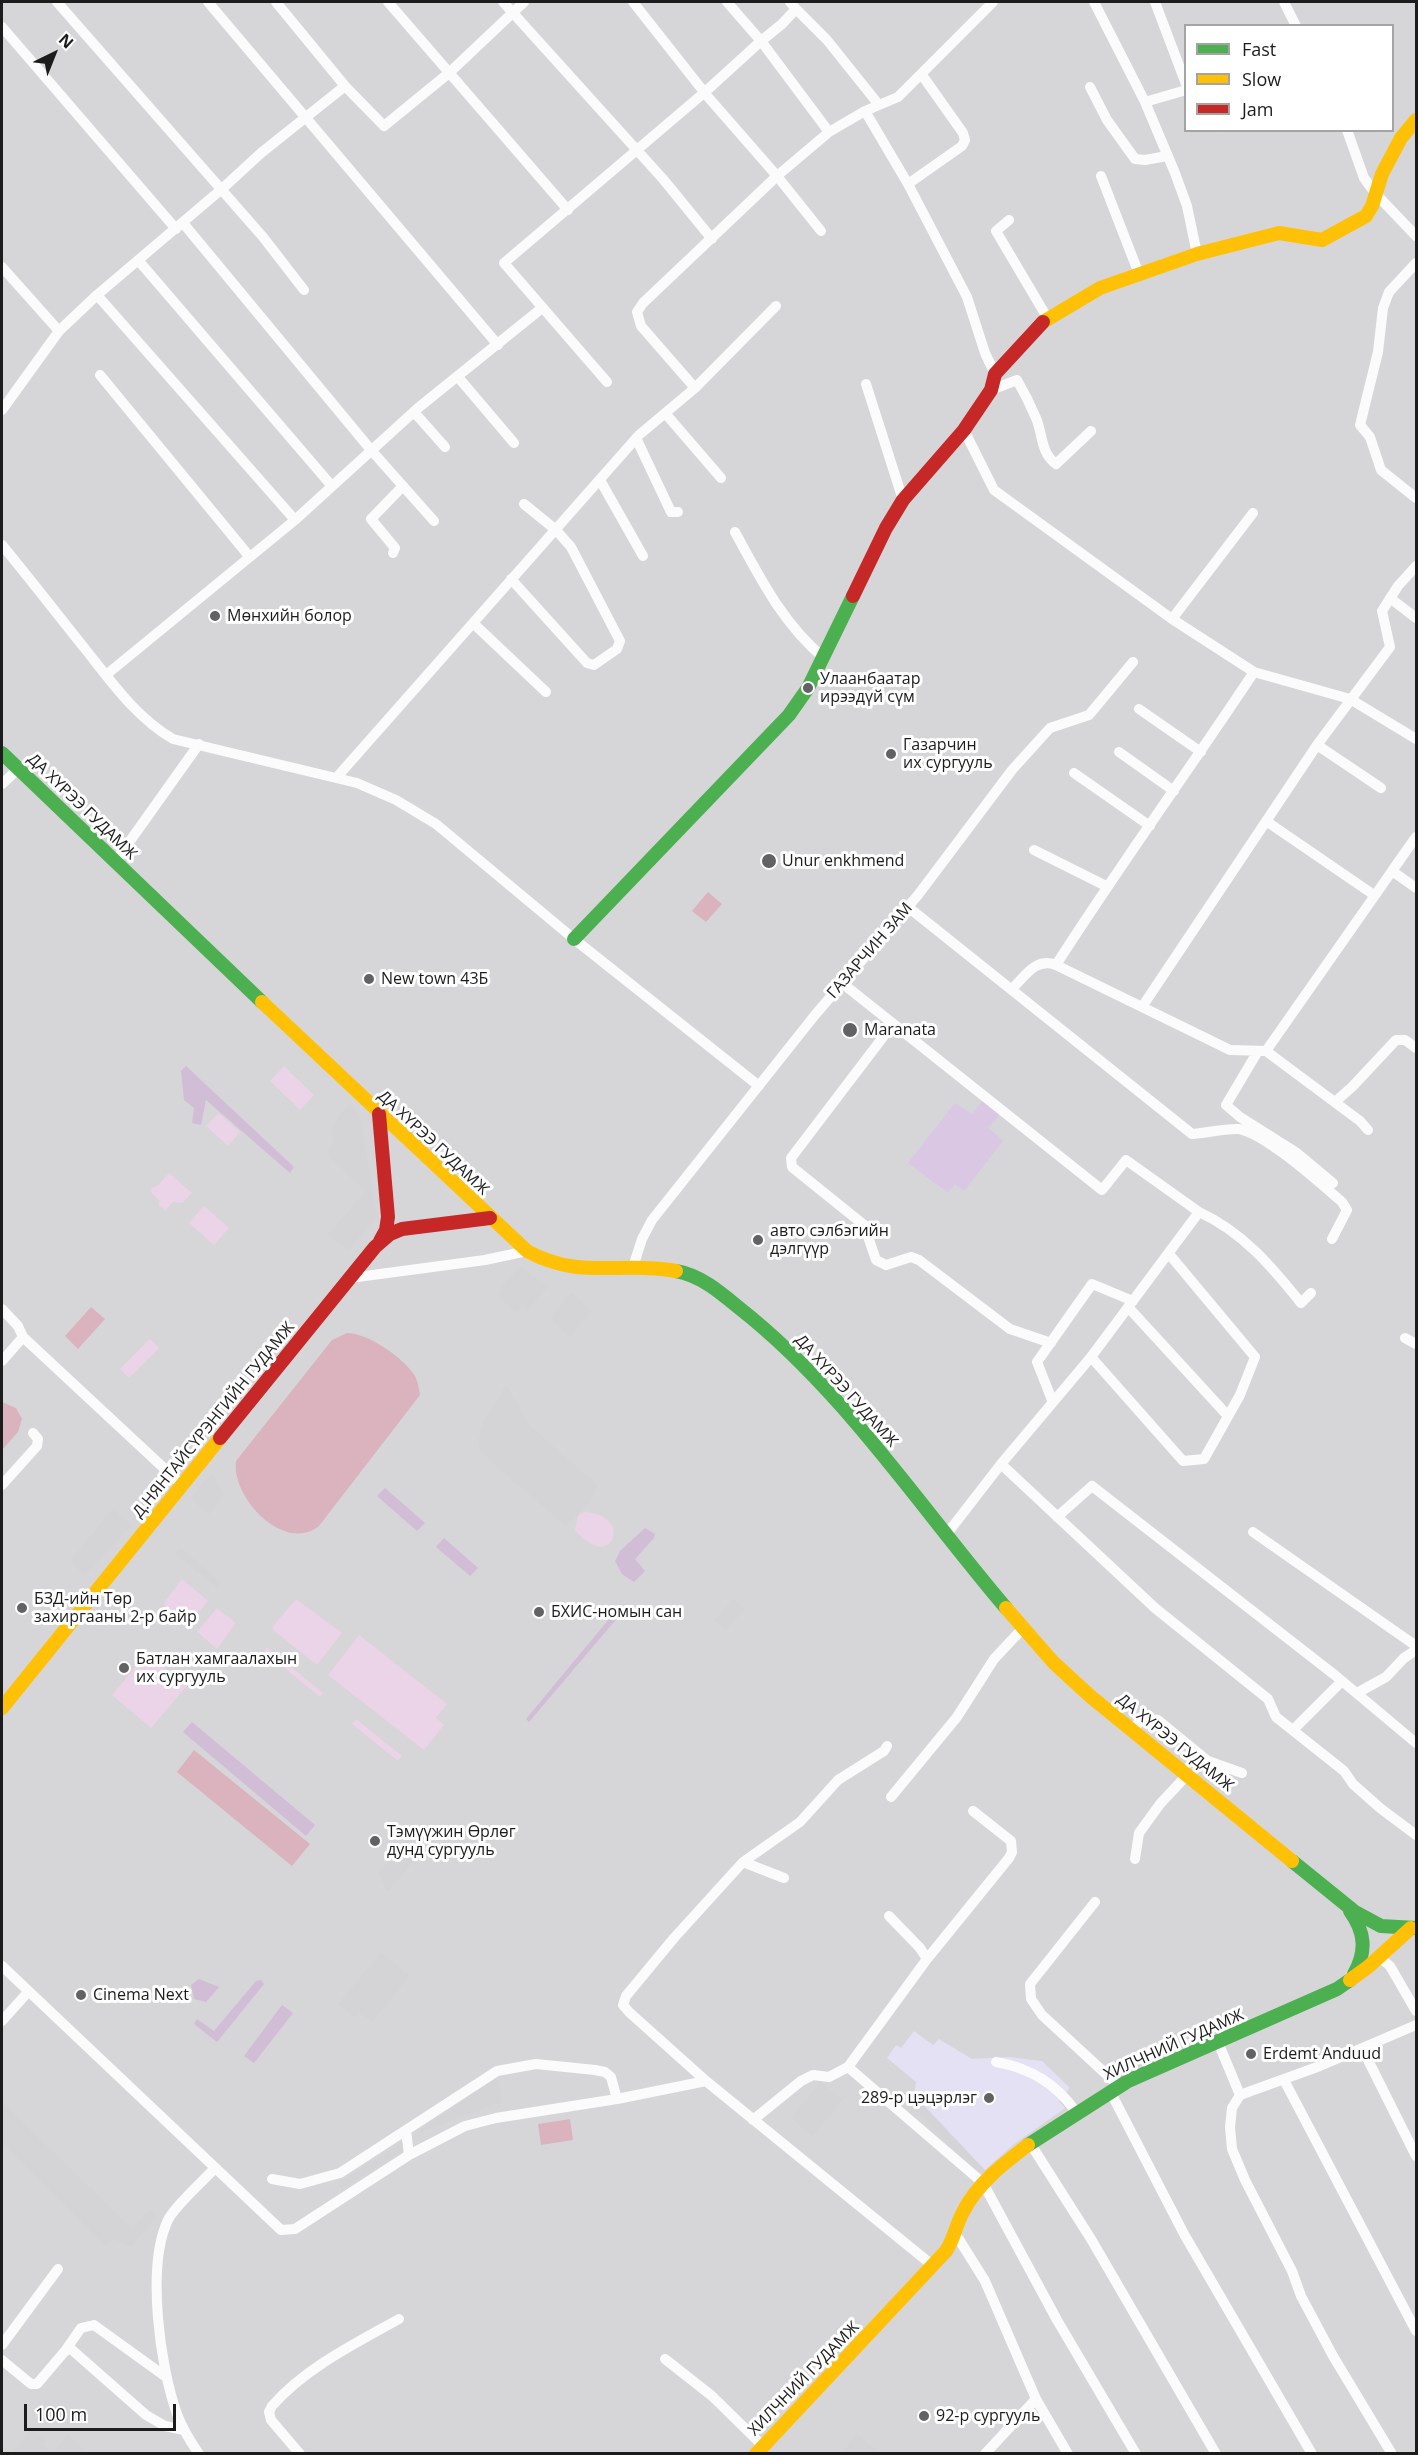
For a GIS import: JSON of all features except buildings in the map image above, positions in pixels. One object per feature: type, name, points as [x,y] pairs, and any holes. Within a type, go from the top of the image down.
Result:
[{"type":"main road","points":[[574,939],[789,715],[808,688],[824,658],[886,528],[903,500],[964,430],[991,390],[995,374],[1040,324],[1100,288],[1197,255],[1279,233],[1322,240],[1366,216],[1372,206],[1382,174],[1401,138],[1416,120]]},
{"type":"main road","name":"ДА ХҮРЭЭ ГУДАМЖ","points":[[2,753],[379,1114],[527,1251],[546,1263],[564,1269],[596,1270],[633,1267],[678,1271],[695,1277],[714,1288],[750,1315],[823,1385],[1023,1628],[1069,1677],[1130,1730],[1188,1774],[1343,1902],[1381,1926],[1414,1928]]},
{"type":"main road","points":[[375,1247],[386,1230],[388,1217],[379,1114]]},
{"type":"main road","name":"Д.НЯНТАЙСҮРЭНГИЙН ГУДАМЖ","points":[[2,1708],[375,1247],[390,1234],[402,1229],[490,1218]]},
{"type":"main road","points":[[1343,1902],[1364,1937],[1363,1958],[1349,1981]]},
{"type":"main road","points":[[1364,1937],[1381,1926]]},
{"type":"main road","name":"ХИЛЧНИЙ ГУДАМЖ","points":[[759,2450],[826,2382],[950,2246],[962,2213],[982,2183],[998,2168],[1030,2143],[1114,2089],[1314,2000],[1349,1981],[1414,1928]]},
{"type":"street","points":[[57,2],[263,237],[304,290]]},
{"type":"street","points":[[208,2],[498,345]]},
{"type":"street","points":[[276,2],[345,86],[384,126],[449,73],[524,2]]},
{"type":"street","points":[[388,2],[568,210]]},
{"type":"street","points":[[503,2],[636,150],[712,239]]},
{"type":"street","points":[[633,2],[821,231]]},
{"type":"street","points":[[727,2],[761,40],[829,132]]},
{"type":"street","points":[[695,388],[641,326],[637,312],[643,303],[777,176],[829,132],[865,111],[898,97],[993,2]]},
{"type":"street","points":[[1094,2],[1145,102],[1167,156],[1187,206],[1197,255]]},
{"type":"street","points":[[1155,2],[1184,81]]},
{"type":"street","points":[[1284,2],[1295,24]]},
{"type":"street","points":[[607,382],[504,263],[705,92],[761,40],[783,24],[793,5],[827,40],[879,105]]},
{"type":"street","points":[[2,27],[179,226],[434,521]]},
{"type":"street","points":[[908,184],[962,146],[965,140],[963,133],[922,75]]},
{"type":"street","points":[[2,410],[59,332],[97,295],[261,153],[345,86]]},
{"type":"street","points":[[1090,87],[1107,120],[1135,159],[1145,160],[1167,156]]},
{"type":"street","points":[[1145,102],[1184,90]]},
{"type":"street","points":[[865,111],[908,184],[967,297],[985,353],[995,374]]},
{"type":"street","points":[[1348,132],[1364,178],[1375,193],[1416,236]]},
{"type":"street","points":[[1101,176],[1139,274]]},
{"type":"street","points":[[1009,220],[996,231],[1048,319]]},
{"type":"street","points":[[138,260],[331,486]]},
{"type":"street","points":[[1416,263],[1389,292],[1383,308],[1378,352],[1360,425],[1370,437],[1381,470],[1416,498]]},
{"type":"street","points":[[2,267],[59,332]]},
{"type":"street","points":[[97,295],[295,520]]},
{"type":"street","points":[[337,777],[636,438],[695,388],[776,306]]},
{"type":"street","points":[[106,675],[295,520],[414,412],[542,308]]},
{"type":"street","points":[[100,375],[249,556]]},
{"type":"street","points":[[458,377],[514,443]]},
{"type":"street","points":[[991,390],[1017,380],[1037,420],[1042,445],[1049,459],[1056,464],[1091,431]]},
{"type":"street","points":[[866,384],[903,500]]},
{"type":"street","points":[[414,412],[445,447]]},
{"type":"street","points":[[665,413],[721,478]]},
{"type":"street","points":[[964,430],[994,490],[1172,619],[1254,672],[1350,699],[1416,739]]},
{"type":"street","points":[[636,438],[663,499],[671,512],[678,512]]},
{"type":"street","points":[[600,480],[643,556]]},
{"type":"street","points":[[393,553],[395,548],[371,519],[403,486]]},
{"type":"street","points":[[511,579],[587,663],[594,665],[617,649],[620,641],[571,547],[556,530],[524,504]]},
{"type":"street","points":[[1172,619],[1252,513]]},
{"type":"street","points":[[735,532],[775,604],[802,638],[824,658]]},
{"type":"street","points":[[2,545],[106,675],[141,716],[156,729],[173,739],[337,777],[376,791],[416,811],[759,1086]]},
{"type":"street","points":[[1142,1006],[1317,745],[1390,648],[1382,610],[1416,566]]},
{"type":"street","points":[[1390,598],[1416,618]]},
{"type":"street","points":[[473,623],[546,693]]},
{"type":"street","name":"ГАЗАРЧИН ЗАМ","points":[[633,1267],[642,1239],[652,1220],[842,983],[908,907],[1012,771],[1050,728],[1089,715],[1133,662]]},
{"type":"street","points":[[1056,965],[1106,886],[1202,752],[1254,672]]},
{"type":"street","points":[[1139,709],[1202,752]]},
{"type":"street","points":[[115,862],[199,744]]},
{"type":"street","points":[[1317,745],[1381,788]]},
{"type":"street","points":[[1119,752],[1174,791]]},
{"type":"street","points":[[2,784],[18,769]]},
{"type":"street","points":[[1074,773],[1150,826]]},
{"type":"street","points":[[1266,821],[1374,895]]},
{"type":"street","points":[[1333,1183],[1297,1154],[1226,1105],[1262,1051],[1416,837]]},
{"type":"street","points":[[1034,850],[1106,886]]},
{"type":"street","points":[[1392,871],[1416,888]]},
{"type":"street","points":[[908,907],[1192,1134],[1236,1129],[1248,1132],[1290,1158],[1342,1202],[1347,1210],[1332,1239]]},
{"type":"street","points":[[1012,989],[1039,963],[1048,962],[1056,965],[1230,1050],[1262,1051],[1335,1102],[1368,1130]]},
{"type":"street","points":[[842,983],[1102,1190],[1126,1160],[1199,1212],[1223,1223],[1264,1259],[1301,1304],[1311,1293]]},
{"type":"street","points":[[893,1024],[791,1158],[792,1167],[864,1225],[876,1260],[886,1265],[911,1257],[919,1260],[1010,1329],[1051,1343]]},
{"type":"street","points":[[1335,1102],[1396,1040],[1406,1040],[1416,1048]]},
{"type":"street","points":[[946,1534],[1052,1400],[1091,1357],[1199,1212]]},
{"type":"street","points":[[350,1278],[485,1260],[527,1251]]},
{"type":"street","points":[[1091,1357],[1184,1461],[1204,1459],[1240,1395],[1255,1357],[1169,1254]]},
{"type":"street","points":[[1052,1400],[1037,1362],[1092,1284],[1131,1304],[1228,1416]]},
{"type":"street","points":[[2,1309],[18,1326],[23,1337],[182,1485]]},
{"type":"street","points":[[2,1361],[23,1337]]},
{"type":"street","points":[[1405,1338],[1416,1344]]},
{"type":"street","points":[[2,1485],[37,1446],[38,1439],[33,1433]]},
{"type":"street","points":[[1001,1464],[1155,1608],[1268,1699],[1276,1717],[1344,1771],[1353,1784],[1380,1808],[1416,1835]]},
{"type":"street","points":[[1057,1517],[1092,1486],[1342,1681],[1416,1743]]},
{"type":"street","points":[[1253,1532],[1416,1648],[1386,1677],[1357,1693]]},
{"type":"street","points":[[891,1797],[957,1717],[994,1659],[1023,1628]]},
{"type":"street","points":[[1293,1730],[1342,1681]]},
{"type":"street","points":[[1130,1730],[1145,1718],[1158,1720],[1208,1761],[1242,1773]]},
{"type":"street","points":[[887,1746],[884,1751],[838,1780],[800,1822],[743,1862],[674,1938],[626,1996],[623,2005],[706,2081],[933,2265]]},
{"type":"street","points":[[1135,1859],[1138,1833],[1160,1804],[1188,1774]]},
{"type":"street","points":[[753,2120],[801,2080],[813,2075],[829,2077],[848,2067],[927,1959],[1009,1858],[1012,1851],[1011,1841],[973,1810]]},
{"type":"street","points":[[743,1862],[784,1878]]},
{"type":"street","points":[[1095,1902],[1030,1984],[1031,1999],[1042,2015],[1114,2089],[1184,2234],[1312,2454]]},
{"type":"street","points":[[889,1916],[920,1948],[927,1959]]},
{"type":"street","points":[[1379,1957],[1390,1966],[1416,2011]]},
{"type":"street","points":[[2,1966],[276,2227],[289,2231],[408,2155],[473,2123],[617,2099],[706,2081]]},
{"type":"street","points":[[2,2021],[28,1992]]},
{"type":"street","points":[[1392,2454],[1301,2296],[1292,2271],[1232,2150],[1230,2127],[1232,2108],[1240,2095],[1284,2080],[1416,2025]]},
{"type":"street","points":[[1218,2042],[1240,2095]]},
{"type":"street","points":[[1362,2048],[1416,2156]]},
{"type":"street","points":[[996,2062],[1026,2069],[1045,2079],[1062,2094],[1076,2112]]},
{"type":"street","points":[[272,2179],[300,2184],[340,2173],[497,2071],[536,2064],[605,2072],[610,2077],[617,2099]]},
{"type":"street","points":[[848,2067],[982,2183],[1057,2320],[1137,2454]]},
{"type":"street","points":[[1284,2080],[1416,2331]]},
{"type":"street","points":[[406,2130],[408,2155]]},
{"type":"street","points":[[1030,2143],[1091,2239],[1216,2454]]},
{"type":"street","points":[[199,2454],[184,2430],[166,2377],[158,2320],[158,2266],[168,2219],[214,2169]]},
{"type":"street","points":[[955,2233],[985,2281],[1036,2399],[1068,2454]]},
{"type":"street","points":[[2,2345],[58,2269]]},
{"type":"street","points":[[300,2454],[271,2420],[269,2412],[272,2406],[305,2376],[399,2319]]},
{"type":"street","points":[[2,2360],[31,2384],[38,2384],[81,2328],[94,2325],[166,2377]]},
{"type":"street","points":[[65,2351],[71,2349],[146,2415],[165,2426],[184,2430]]},
{"type":"street","points":[[665,2359],[712,2396],[759,2450]]},
{"type":"street","points":[[985,2454],[1036,2399]]},
{"type":"shaded area","points":[[2,2],[1416,2],[1416,2453],[2,2454]]},
{"type":"shaded area","points":[[708,892],[722,904],[706,922],[692,911]]},
{"type":"shaded area","points":[[186,1066],[294,1167],[290,1173],[206,1100],[201,1125],[192,1123],[194,1108],[184,1100],[181,1071]]},
{"type":"shaded area","points":[[284,1066],[314,1095],[300,1110],[270,1081]]},
{"type":"shaded area","points":[[985,1098],[1002,1111],[989,1128],[1003,1141],[964,1191],[955,1184],[948,1193],[908,1163],[955,1103],[972,1114]]},
{"type":"shaded area","points":[[350,1104],[360,1117],[377,1216],[349,1250],[328,1235],[366,1191],[327,1155],[334,1142],[331,1130],[340,1114]]},
{"type":"shaded area","points":[[218,1113],[240,1132],[228,1146],[206,1126]]},
{"type":"shaded area","points":[[169,1173],[192,1193],[182,1203],[173,1202],[165,1211],[158,1204],[160,1201],[152,1193],[151,1188],[157,1186]]},
{"type":"shaded area","points":[[204,1206],[229,1228],[214,1245],[189,1223]]},
{"type":"shaded area","points":[[521,1267],[548,1287],[527,1310],[522,1307],[517,1313],[498,1296],[503,1290],[500,1287]]},
{"type":"shaded area","points":[[571,1293],[591,1311],[570,1337],[550,1318]]},
{"type":"shaded area","points":[[91,1307],[105,1319],[78,1349],[65,1336]]},
{"type":"shaded area","points":[[347,1333],[365,1337],[394,1354],[415,1376],[420,1395],[319,1526],[305,1533],[291,1533],[262,1518],[251,1505],[242,1490],[237,1475],[236,1461],[332,1340]]},
{"type":"shaded area","points":[[150,1339],[159,1348],[129,1378],[120,1369]]},
{"type":"shaded area","points":[[506,1385],[530,1426],[597,1485],[591,1501],[566,1526],[479,1448],[478,1440],[485,1419]]},
{"type":"shaded area","points":[[2,1402],[16,1408],[22,1419],[18,1432],[2,1450]]},
{"type":"shaded area","points":[[212,1473],[224,1494],[209,1514],[191,1498]]},
{"type":"shaded area","points":[[385,1488],[425,1523],[417,1531],[377,1496]]},
{"type":"shaded area","points":[[113,1509],[131,1525],[85,1575],[70,1561]]},
{"type":"shaded area","points":[[584,1512],[600,1515],[609,1522],[614,1530],[613,1539],[608,1545],[600,1546],[588,1542],[575,1530],[578,1515]]},
{"type":"shaded area","points":[[645,1528],[655,1534],[635,1559],[645,1571],[634,1582],[622,1574],[615,1561],[620,1551]]},
{"type":"shaded area","points":[[444,1538],[478,1568],[470,1576],[436,1547]]},
{"type":"shaded area","points":[[181,1548],[221,1582],[217,1588],[176,1554]]},
{"type":"shaded area","points":[[182,1579],[208,1601],[189,1625],[163,1604]]},
{"type":"shaded area","points":[[296,1599],[342,1633],[317,1665],[273,1630],[273,1626]]},
{"type":"shaded area","points":[[733,1599],[744,1609],[726,1630],[715,1620]]},
{"type":"shaded area","points":[[217,1608],[236,1623],[217,1649],[197,1632]]},
{"type":"shaded area","points":[[614,1613],[619,1616],[529,1722],[526,1719]]},
{"type":"shaded area","points":[[359,1635],[447,1704],[436,1718],[444,1725],[424,1750],[328,1675]]},
{"type":"shaded area","points":[[267,1647],[323,1693],[320,1697],[264,1651]]},
{"type":"shaded area","points":[[147,1653],[187,1686],[151,1728],[112,1695]]},
{"type":"shaded area","points":[[356,1719],[402,1756],[398,1761],[352,1724]]},
{"type":"shaded area","points":[[192,1722],[315,1825],[306,1836],[183,1732]]},
{"type":"shaded area","points":[[194,1750],[310,1844],[292,1866],[177,1772]]},
{"type":"shaded area","points":[[406,1841],[420,1853],[388,1892],[378,1873]]},
{"type":"shaded area","points":[[381,1953],[410,1976],[372,2022],[359,2012],[354,2017],[338,2004]]},
{"type":"shaded area","points":[[199,1979],[219,1987],[206,2002],[194,1999],[191,1985]]},
{"type":"shaded area","points":[[261,1980],[264,1984],[217,2042],[194,2024],[197,2019],[214,2031],[256,1981]]},
{"type":"shaded area","points":[[282,2005],[293,2013],[254,2063],[244,2056]]},
{"type":"shaded area","name":"289-р цэцэрлэг","points":[[914,2031],[933,2045],[939,2039],[972,2059],[1009,2057],[1042,2061],[1070,2088],[1059,2101],[1065,2108],[1013,2145],[985,2170],[914,2095],[916,2082],[887,2058],[896,2045],[901,2048]]},
{"type":"shaded area","points":[[497,2078],[503,2102],[414,2134]]},
{"type":"shaded area","points":[[820,2082],[840,2098],[845,2096],[813,2136],[791,2118]]},
{"type":"shaded area","points":[[914,2096],[984,2170],[980,2175],[909,2102]]},
{"type":"shaded area","points":[[2,2102],[132,2229],[150,2210],[157,2216],[131,2247],[113,2239],[105,2245],[2,2143]]},
{"type":"shaded area","points":[[570,2119],[573,2140],[541,2145],[538,2124]]},
{"type":"shaded area","points":[[402,2142],[403,2151],[341,2189],[337,2184]]},
{"type":"shaded area","points":[[31,2428],[46,2440],[43,2445],[53,2453],[13,2453]]},
{"type":"shaded area","points":[[856,2433],[879,2453],[843,2453]]},
{"type":"shaded area","points":[[67,2435],[88,2453],[53,2453]]},
{"type":"traffic: fast","points":[[574,939],[789,715],[808,688],[853,596]]},
{"type":"traffic: fast","points":[[2,753],[262,1002]]},
{"type":"traffic: fast","points":[[676,1271],[701,1280],[724,1296],[776,1340],[812,1375],[879,1450],[1006,1608]]},
{"type":"traffic: fast","points":[[1292,1861],[1355,1912],[1381,1926],[1416,1928]]},
{"type":"traffic: fast","points":[[1350,1911],[1359,1926],[1362,1942],[1361,1957],[1354,1974]]},
{"type":"traffic: fast","points":[[1028,2145],[1128,2081],[1337,1989],[1350,1980]]},
{"type":"traffic: slow","points":[[1043,322],[1100,288],[1197,254],[1279,233],[1322,240],[1366,216],[1372,206],[1382,174],[1401,138],[1416,120]]},
{"type":"traffic: slow","points":[[262,1002],[527,1251],[564,1265],[600,1268],[656,1268],[676,1271]]},
{"type":"traffic: slow","points":[[2,1708],[220,1438]]},
{"type":"traffic: slow","points":[[1006,1608],[1053,1662],[1090,1696],[1292,1861]]},
{"type":"traffic: slow","points":[[1350,1980],[1411,1928]]},
{"type":"traffic: slow","points":[[756,2454],[946,2251],[963,2212],[976,2192],[1000,2167],[1028,2145]]},
{"type":"traffic: jam","points":[[853,596],[886,528],[903,500],[964,430],[991,390],[995,374],[1043,322]]},
{"type":"traffic: jam","points":[[379,1114],[388,1217],[386,1230],[380,1241]]},
{"type":"traffic: jam","points":[[220,1438],[375,1247],[390,1234],[402,1229],[490,1218]]},
{"type":"place","name":"Мөнхийн болор","points":[[215,616]]},
{"type":"place","name":"Улаанбаатар ирээдүй сүм","points":[[808,688]]},
{"type":"place","name":"Газарчин их сургууль","points":[[891,754]]},
{"type":"place","name":"Unur enkhmend","points":[[769,861]]},
{"type":"place","name":"New town 43Б","points":[[369,979]]},
{"type":"place","name":"Maranata","points":[[850,1030]]},
{"type":"place","name":"авто сэлбэгийн дэлгүүр","points":[[758,1240]]},
{"type":"place","name":"БЗД-ийн Төр захиргааны 2-р байр","points":[[22,1608]]},
{"type":"place","name":"БХИС-номын сан","points":[[539,1612]]},
{"type":"place","name":"Батлан хамгаалахын их сургууль","points":[[124,1668]]},
{"type":"place","name":"Тэмүүжин Өрлөг дунд сургууль","points":[[375,1841]]},
{"type":"place","name":"Cinema Next","points":[[81,1995]]},
{"type":"place","name":"Erdemt Anduud","points":[[1251,2054]]},
{"type":"place","name":"289-р цэцэрлэг","points":[[989,2098]]},
{"type":"place","name":"92-р сургууль","points":[[924,2416]]}]
